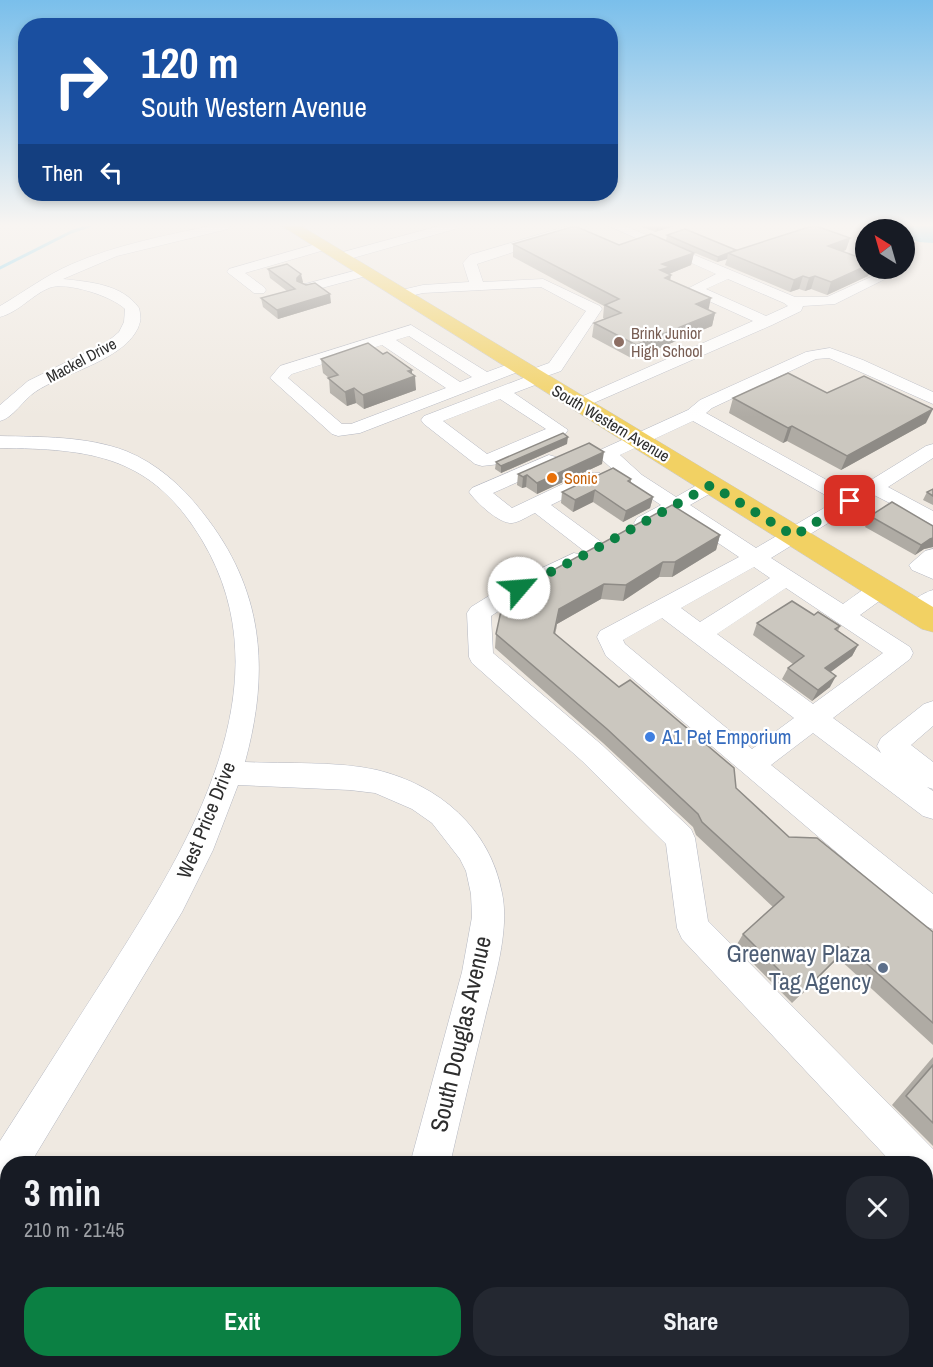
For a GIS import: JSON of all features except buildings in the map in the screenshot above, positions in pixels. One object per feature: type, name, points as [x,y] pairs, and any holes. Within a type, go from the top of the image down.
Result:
[{"type":"main road","name":"South Western Avenue","points":[[395,290],[881,589],[928,610]]},
{"type":"street","points":[[0,312],[36,290]]},
{"type":"street","name":"Mackel Drive","points":[[0,416],[27,389],[106,350],[121,340],[132,326],[132,308],[123,298],[98,290]]},
{"type":"street","points":[[402,294],[420,290]]},
{"type":"street","points":[[442,320],[286,370],[278,378],[338,430],[354,429],[485,378],[529,373],[555,367],[595,309],[557,290]]},
{"type":"street","points":[[696,290],[767,322]]},
{"type":"street","points":[[764,290],[792,302],[830,301],[854,290]]},
{"type":"street","points":[[580,404],[796,308],[792,302]]},
{"type":"street","points":[[411,330],[485,378]]},
{"type":"street","points":[[384,339],[458,388]]},
{"type":"street","points":[[568,453],[479,492],[510,517],[537,504],[605,455],[639,441],[694,414],[706,405],[812,355],[830,353],[933,399]]},
{"type":"street","points":[[501,392],[559,430],[493,460],[482,460],[429,420],[501,392],[529,373]]},
{"type":"street","points":[[694,414],[850,501]]},
{"type":"street","name":"West Price Drive","points":[[0,442],[75,445],[126,456],[160,478],[184,502],[217,546],[237,596],[244,626],[247,661],[246,695],[228,773],[189,869],[13,1156]]},
{"type":"street","points":[[933,451],[794,536],[609,637],[615,650],[933,914]]},
{"type":"street","points":[[605,455],[675,506],[756,556],[901,653],[751,765]]},
{"type":"street","points":[[912,463],[933,474]]},
{"type":"street","points":[[711,485],[596,549],[519,588],[479,613],[481,657],[592,753],[680,838],[693,928],[912,1156]]},
{"type":"street","points":[[873,487],[933,519]]},
{"type":"street","points":[[537,504],[596,549]]},
{"type":"street","points":[[933,556],[920,565],[933,572]]},
{"type":"street","points":[[699,634],[787,577]]},
{"type":"street","points":[[844,615],[881,589]]},
{"type":"street","points":[[663,607],[933,807]]},
{"type":"street","points":[[933,711],[891,746],[933,777]]},
{"type":"street","name":"South Douglas Avenue","points":[[228,773],[350,778],[377,782],[422,800],[442,814],[471,850],[481,871],[487,894],[488,917],[479,972],[432,1156]]},
{"type":"place","name":"Brink Junior High School","points":[[619,342]]},
{"type":"place","name":"Sonic","points":[[552,478]]},
{"type":"place","name":"A1 Pet Emporium","points":[[650,737]]},
{"type":"place","name":"Greenway Plaza Tag Agency","points":[[883,968]]},
{"type":"route","points":[[519,588],[592,551],[711,485],[794,536],[850,501]]}]
